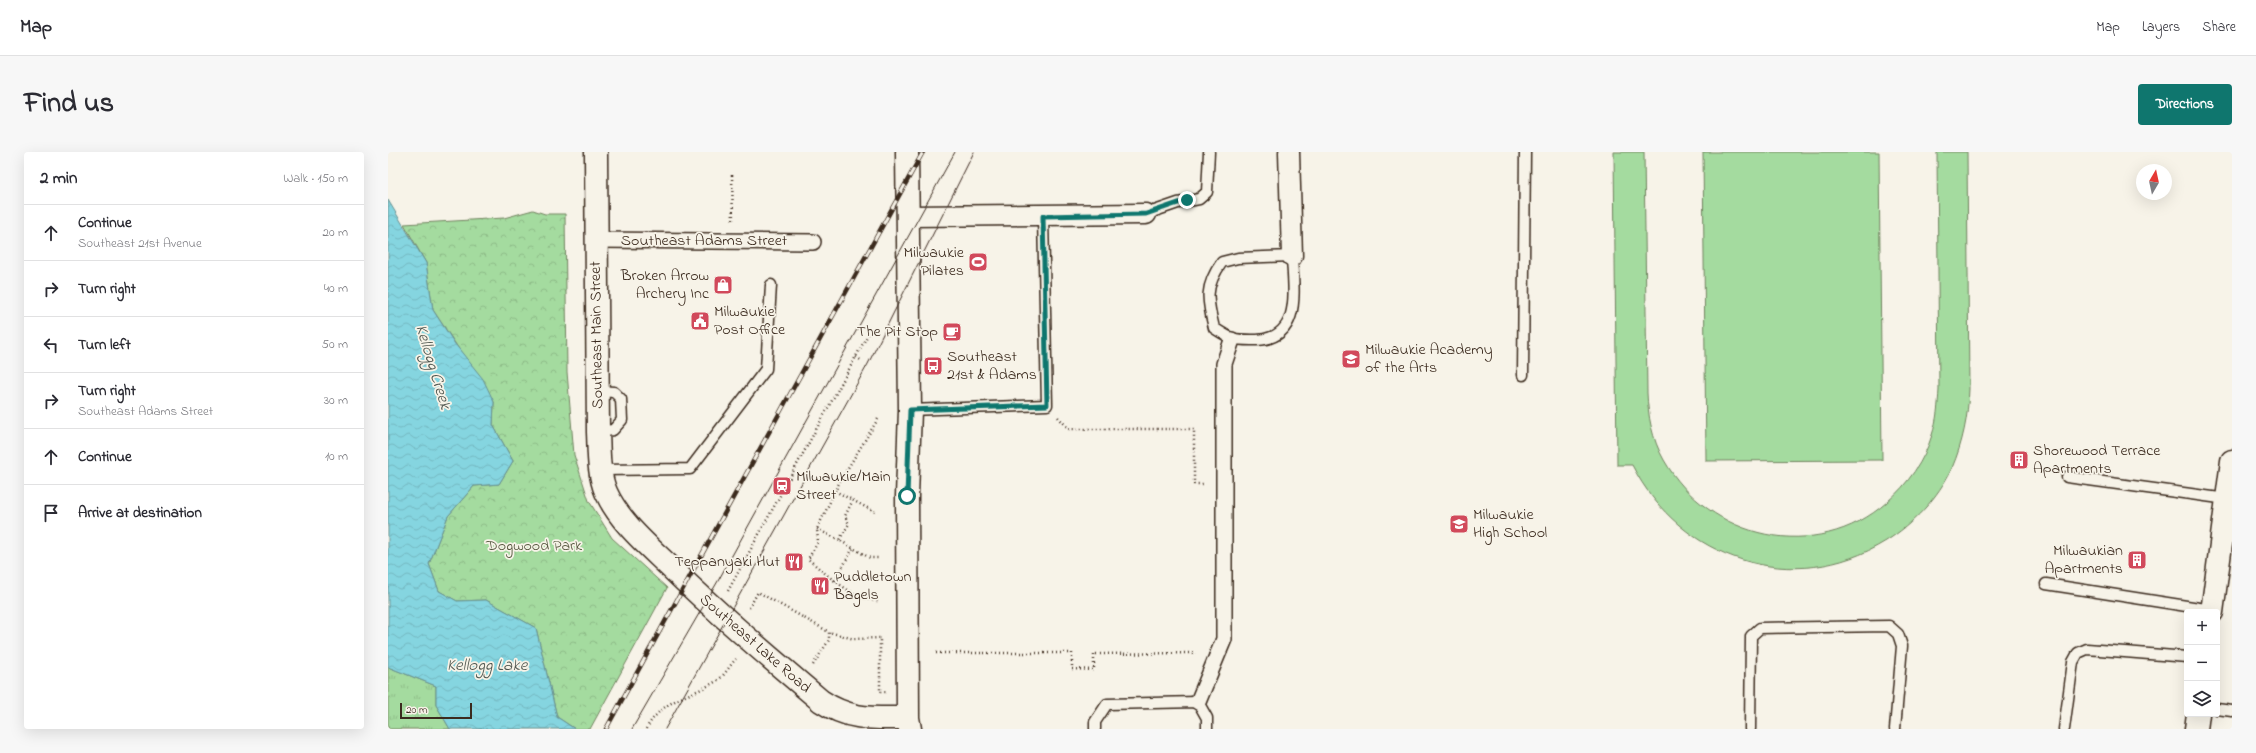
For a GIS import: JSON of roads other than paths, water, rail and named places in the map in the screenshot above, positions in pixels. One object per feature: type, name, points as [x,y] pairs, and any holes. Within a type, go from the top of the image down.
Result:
[{"type":"street","name":"Southeast Main Street","points":[[596,152],[598,432],[600,470],[606,492],[619,513]]},
{"type":"street","points":[[907,152],[910,410],[907,496],[909,723]]},
{"type":"street","points":[[1289,152],[1292,256]]},
{"type":"street","points":[[908,216],[1146,214]]},
{"type":"street","name":"Southeast Adams Street","points":[[596,240],[813,242]]},
{"type":"street","points":[[1198,702],[1224,639],[1224,364],[1232,340]]},
{"type":"street","points":[[2212,609],[2232,461]]},
{"type":"street","name":"Southeast Lake Road","points":[[619,513],[649,547],[712,608],[821,701],[840,713],[909,723]]},
{"type":"street","points":[[2196,729],[2198,717]]},
{"type":"lane","points":[[1146,214],[1178,203],[1199,199],[1207,192],[1209,152]]},
{"type":"lane","points":[[1523,375],[1525,152]]},
{"type":"lane","points":[[910,410],[1047,405],[1043,216]]},
{"type":"lane","points":[[1292,256],[1294,306],[1286,327],[1269,339],[1232,340],[1214,328],[1207,300],[1213,275],[1222,262],[1238,258],[1292,256]]},
{"type":"lane","points":[[600,470],[690,469],[766,369],[771,285]]},
{"type":"lane","points":[[2067,477],[2227,499]]},
{"type":"lane","points":[[2046,584],[2200,609]]},
{"type":"lane","points":[[1750,729],[1751,636],[1760,628],[1889,626],[1898,634],[1902,646],[1895,729]]},
{"type":"lane","points":[[2064,729],[2073,662],[2078,653],[2087,649],[2184,657]]},
{"type":"lane","points":[[1095,729],[1095,722],[1108,704],[1198,702],[1207,718],[1207,729]]},
{"type":"lane","points":[[2220,709],[2232,711]]},
{"type":"water","name":"Kellogg Lake","points":[[388,200],[426,263],[433,310],[455,344],[483,379],[494,402],[493,425],[513,461],[499,484],[474,486],[448,516],[429,564],[439,591],[457,601],[486,600],[536,628],[557,717],[575,729],[450,729],[436,705],[436,686],[388,667]]},
{"type":"tram line","points":[[632,729],[718,581],[955,152]]},
{"type":"tram line","points":[[665,729],[868,364],[974,152]]},
{"type":"railway","points":[[606,729],[923,152]]},
{"type":"place","name":"Milwaukie Pilates","points":[[978,262]]},
{"type":"place","name":"Broken Arrow Archery Inc","points":[[723,285]]},
{"type":"place","name":"Milwaukie Post Office","points":[[700,321]]},
{"type":"place","name":"The Pit Stop","points":[[952,332]]},
{"type":"place","name":"Milwaukie Academy of the Arts","points":[[1351,359]]},
{"type":"place","name":"Southeast 21st & Adams","points":[[933,366]]},
{"type":"place","name":"Shorewood Terrace Apartments","points":[[2019,460]]},
{"type":"place","name":"Milwaukie/Main Street","points":[[782,486]]},
{"type":"place","name":"Milwaukie High School","points":[[1459,524]]},
{"type":"place","name":"Milwaukian Apartments","points":[[2137,560]]},
{"type":"place","name":"Teppanyaki Hut","points":[[794,562]]},
{"type":"place","name":"Puddletown Bagels","points":[[820,586]]},
{"type":"water label","name":"Kellogg Creek","points":[[433,367]]},
{"type":"park label","name":"Dogwood Park","points":[[534,546]]}]
